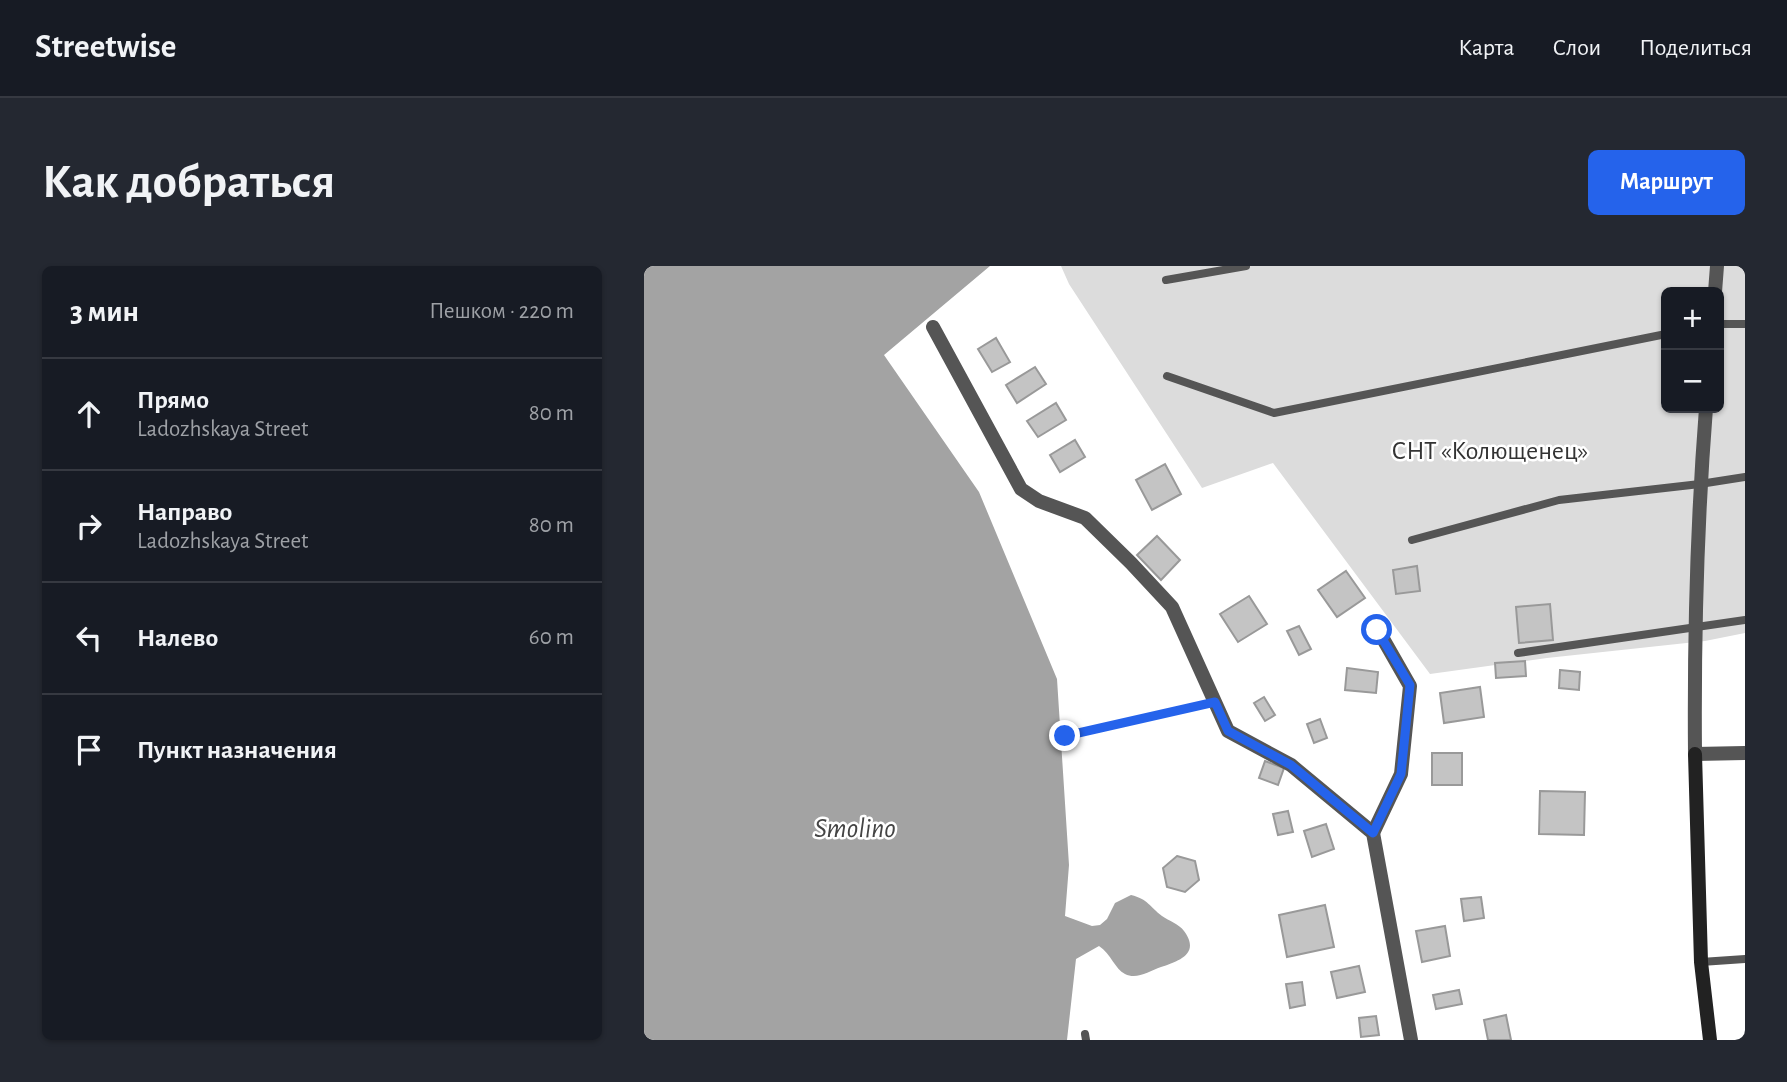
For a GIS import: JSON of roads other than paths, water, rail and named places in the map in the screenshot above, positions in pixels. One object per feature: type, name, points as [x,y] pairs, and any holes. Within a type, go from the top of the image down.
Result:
[{"type":"street","points":[[1715,287],[1717,266]]},
{"type":"street","points":[[933,327],[1021,488],[1038,501],[1085,517],[1172,607],[1228,731],[1291,765],[1373,833]]},
{"type":"street","points":[[1706,413],[1694,629],[1701,962],[1710,1040]]},
{"type":"street","points":[[1377,630],[1410,685],[1401,774],[1373,833],[1411,1040]]},
{"type":"street","points":[[1695,754],[1745,753]]},
{"type":"lane","points":[[1166,280],[1246,266]]},
{"type":"lane","points":[[1724,324],[1745,324]]},
{"type":"lane","points":[[1167,376],[1274,413],[1661,335]]},
{"type":"lane","points":[[1412,540],[1559,500],[1745,477]]},
{"type":"lane","points":[[1518,653],[1745,620]]},
{"type":"lane","points":[[1701,962],[1745,959]]},
{"type":"water","name":"Smolino","points":[[644,266],[990,266],[884,355],[979,492],[1057,679],[1069,865],[1065,916],[1092,926],[1100,925],[1107,919],[1115,903],[1131,895],[1145,901],[1179,926],[1189,939],[1190,945],[1189,951],[1180,959],[1138,975],[1129,976],[1122,972],[1099,946],[1076,959],[1067,1040],[644,1040]]},
{"type":"park label","name":"СНТ «Колющенец»","points":[[1490,450]]}]
